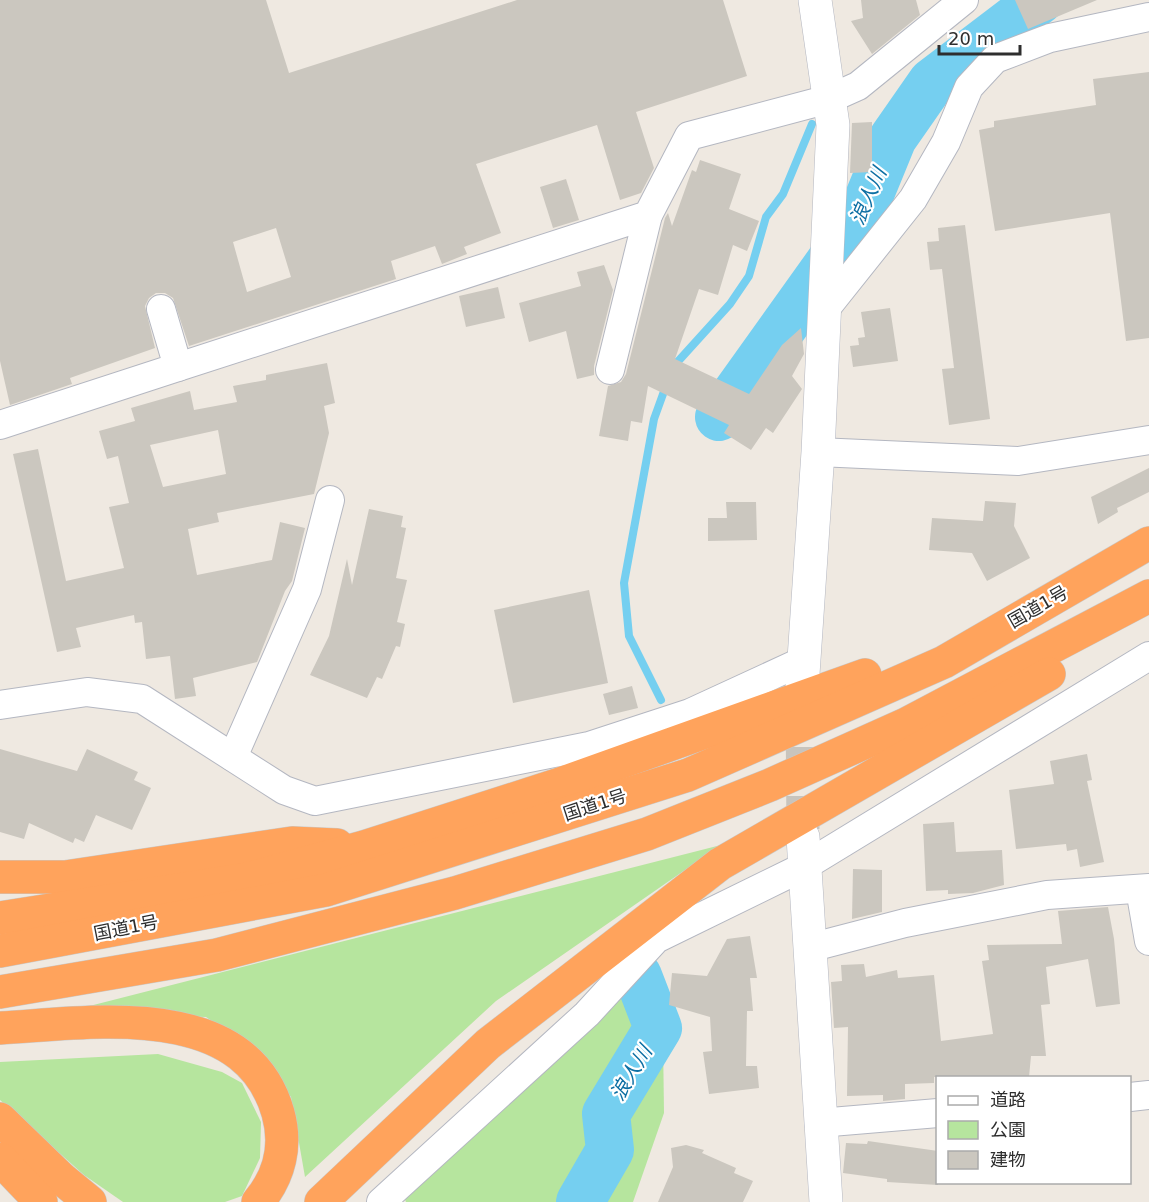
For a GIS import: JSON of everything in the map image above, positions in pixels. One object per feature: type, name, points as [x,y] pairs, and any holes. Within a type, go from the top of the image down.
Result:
[{"type":"highway","name":"国道1号","points":[[0,951],[326,890],[688,775],[944,662],[1149,543]]},
{"type":"highway","points":[[0,992],[217,955],[455,892],[647,834],[770,785],[906,724],[1149,597]]},
{"type":"highway","points":[[321,1202],[488,1044],[720,864],[1065,664],[1092,628]]},
{"type":"highway","points":[[0,918],[247,879],[364,847],[557,785],[869,674],[944,662]]},
{"type":"highway","points":[[0,877],[64,877],[292,843],[364,847]]},
{"type":"highway","points":[[0,1028],[121,1021],[187,1028],[234,1050],[260,1077],[276,1107],[284,1133],[281,1158],[268,1190],[258,1202]]},
{"type":"highway","points":[[0,1119],[62,1179],[90,1202]]},
{"type":"highway","points":[[0,1159],[41,1202]]},
{"type":"street","points":[[0,705],[87,692],[142,699],[284,789],[315,801],[589,746],[804,674],[818,452],[833,125],[815,0]]},
{"type":"street","points":[[610,370],[648,215],[689,136],[829,99],[858,86],[964,0]]},
{"type":"street","points":[[824,303],[913,199],[946,142],[969,87],[995,60],[1050,38],[1149,17]]},
{"type":"street","points":[[0,425],[648,215]]},
{"type":"street","points":[[161,309],[178,367]]},
{"type":"street","points":[[818,452],[1018,461],[1149,440]]},
{"type":"street","points":[[233,757],[308,589],[330,500]]},
{"type":"street","points":[[381,1202],[587,1014],[656,939],[803,852],[1149,656]]},
{"type":"street","points":[[803,852],[819,1123],[826,1202]]},
{"type":"street","points":[[809,948],[905,923],[1047,895],[1144,889],[1149,941]]},
{"type":"street","points":[[1131,1097],[1149,1095]]},
{"type":"street","points":[[819,1123],[936,1113]]},
{"type":"green space","points":[[721,845],[496,1001],[305,1177],[291,1097],[254,1051],[206,1017],[66,1012]]},
{"type":"green space","points":[[627,987],[663,1039],[664,1113],[633,1202],[406,1202],[401,1190]]},
{"type":"green space","points":[[158,1054],[222,1072],[242,1083],[261,1122],[260,1158],[242,1196],[225,1202],[123,1202],[84,1175],[0,1100],[0,1062]]},
{"type":"building","points":[[0,0],[266,0],[289,73],[517,0],[723,0],[747,76],[636,112],[654,168],[641,193],[620,200],[597,125],[476,164],[501,233],[464,247],[467,254],[442,264],[435,246],[391,261],[396,279],[189,346],[173,298],[165,293],[156,293],[149,298],[145,306],[155,348],[70,378],[72,384],[10,405],[0,361]],"holes":[[[276,228],[291,277],[247,292],[233,242]]]},
{"type":"building","points":[[861,0],[916,0],[920,15],[872,54],[851,21],[863,18]]},
{"type":"building","points":[[1015,0],[1097,0],[1028,29]]},
{"type":"building","points":[[1149,72],[1149,338],[1126,341],[1110,213],[995,231],[979,130],[994,127],[994,121],[1096,105],[1093,79]]},
{"type":"building","points":[[872,122],[872,172],[850,173],[852,123]]},
{"type":"building","points":[[700,160],[741,174],[729,209],[759,221],[747,251],[733,245],[718,295],[699,289],[675,359],[749,394],[782,345],[801,328],[804,354],[792,376],[802,389],[773,433],[766,428],[751,450],[724,433],[729,425],[648,386],[642,423],[631,421],[628,441],[599,436],[608,386],[621,382],[626,374],[665,218],[668,213],[672,226],[692,170],[696,172]]},
{"type":"building","points":[[566,179],[579,220],[553,228],[540,187]]},
{"type":"building","points":[[965,225],[990,419],[949,425],[942,369],[954,368],[942,269],[930,270],[927,242],[939,241],[938,228]]},
{"type":"building","points":[[604,265],[613,290],[594,366],[594,375],[577,379],[566,331],[529,342],[519,303],[581,286],[577,272]]},
{"type":"building","points":[[498,287],[505,318],[466,327],[459,296]]},
{"type":"building","points":[[890,308],[898,361],[853,367],[850,346],[859,345],[858,338],[865,337],[861,312]]},
{"type":"building","points":[[327,363],[335,403],[324,406],[329,433],[314,494],[217,513],[219,522],[188,529],[197,575],[272,560],[280,522],[305,528],[292,581],[285,591],[257,662],[193,678],[196,696],[175,699],[170,656],[146,659],[142,622],[135,623],[134,615],[76,628],[81,647],[57,652],[13,454],[38,449],[66,581],[124,568],[109,507],[129,503],[118,456],[107,459],[99,431],[135,421],[131,408],[190,391],[194,410],[237,402],[233,386],[266,380],[266,375]],"holes":[[[218,430],[226,474],[163,487],[150,445]]]},
{"type":"building","points":[[1149,468],[1149,492],[1117,508],[1118,512],[1098,524],[1091,497]]},
{"type":"building","points":[[985,501],[1016,503],[1014,526],[1030,558],[987,581],[972,553],[929,550],[932,518],[983,521]]},
{"type":"building","points":[[726,502],[756,502],[757,540],[708,541],[708,518],[727,518]]},
{"type":"building","points":[[369,509],[403,516],[401,527],[406,528],[396,578],[407,580],[397,622],[405,624],[400,647],[396,646],[382,679],[377,677],[367,698],[310,675],[329,636],[347,559],[352,585]]},
{"type":"building","points":[[589,590],[608,683],[513,703],[494,610]]},
{"type":"building","points":[[632,686],[638,708],[609,715],[603,694]]},
{"type":"building","points":[[0,749],[77,771],[87,749],[138,772],[134,780],[151,788],[132,830],[96,815],[84,842],[75,838],[73,843],[29,823],[24,839],[0,832]]},
{"type":"building","points":[[1087,754],[1092,780],[1087,781],[1104,862],[1080,867],[1077,849],[1067,851],[1066,844],[1016,849],[1009,790],[1054,784],[1050,761]]},
{"type":"building","points":[[954,822],[956,852],[1002,850],[1004,885],[973,893],[948,894],[948,890],[926,891],[923,824]]},
{"type":"building","points":[[853,869],[882,870],[882,912],[852,919]]},
{"type":"building","points":[[1108,907],[1114,939],[1120,1004],[1096,1007],[1088,959],[1046,967],[1050,1004],[1041,1005],[1046,1056],[1031,1056],[1029,1076],[936,1076],[934,1083],[905,1084],[905,1099],[883,1101],[883,1095],[847,1096],[848,1027],[834,1028],[831,982],[842,981],[841,965],[864,964],[866,977],[897,970],[898,978],[934,975],[941,1041],[993,1034],[982,961],[989,960],[987,945],[1062,944],[1058,911]]},
{"type":"building","points":[[750,936],[757,978],[750,978],[753,1011],[747,1011],[746,1066],[757,1066],[759,1088],[709,1094],[703,1052],[712,1051],[710,1017],[669,1005],[672,973],[707,976],[727,939]]},
{"type":"building","points":[[868,1141],[936,1151],[936,1184],[938,1185],[887,1182],[887,1179],[843,1173],[846,1143],[867,1144]]},
{"type":"building","points":[[686,1145],[704,1150],[702,1153],[736,1168],[734,1173],[753,1181],[743,1202],[658,1202],[673,1167],[671,1148]]},
{"type":"waterway","name":"浪人川","points":[[719,417],[859,221],[893,138],[932,82],[1040,0]]},
{"type":"waterway","points":[[672,368],[730,304],[749,276],[766,217],[783,194],[812,124]]},
{"type":"waterway","points":[[661,700],[629,636],[624,583],[654,419],[667,383]]},
{"type":"waterway","name":"浪人川","points":[[580,1202],[610,1150],[606,1114],[658,1028],[638,976]]},
{"type":"tunnel","points":[[802,698],[803,837]]}]
